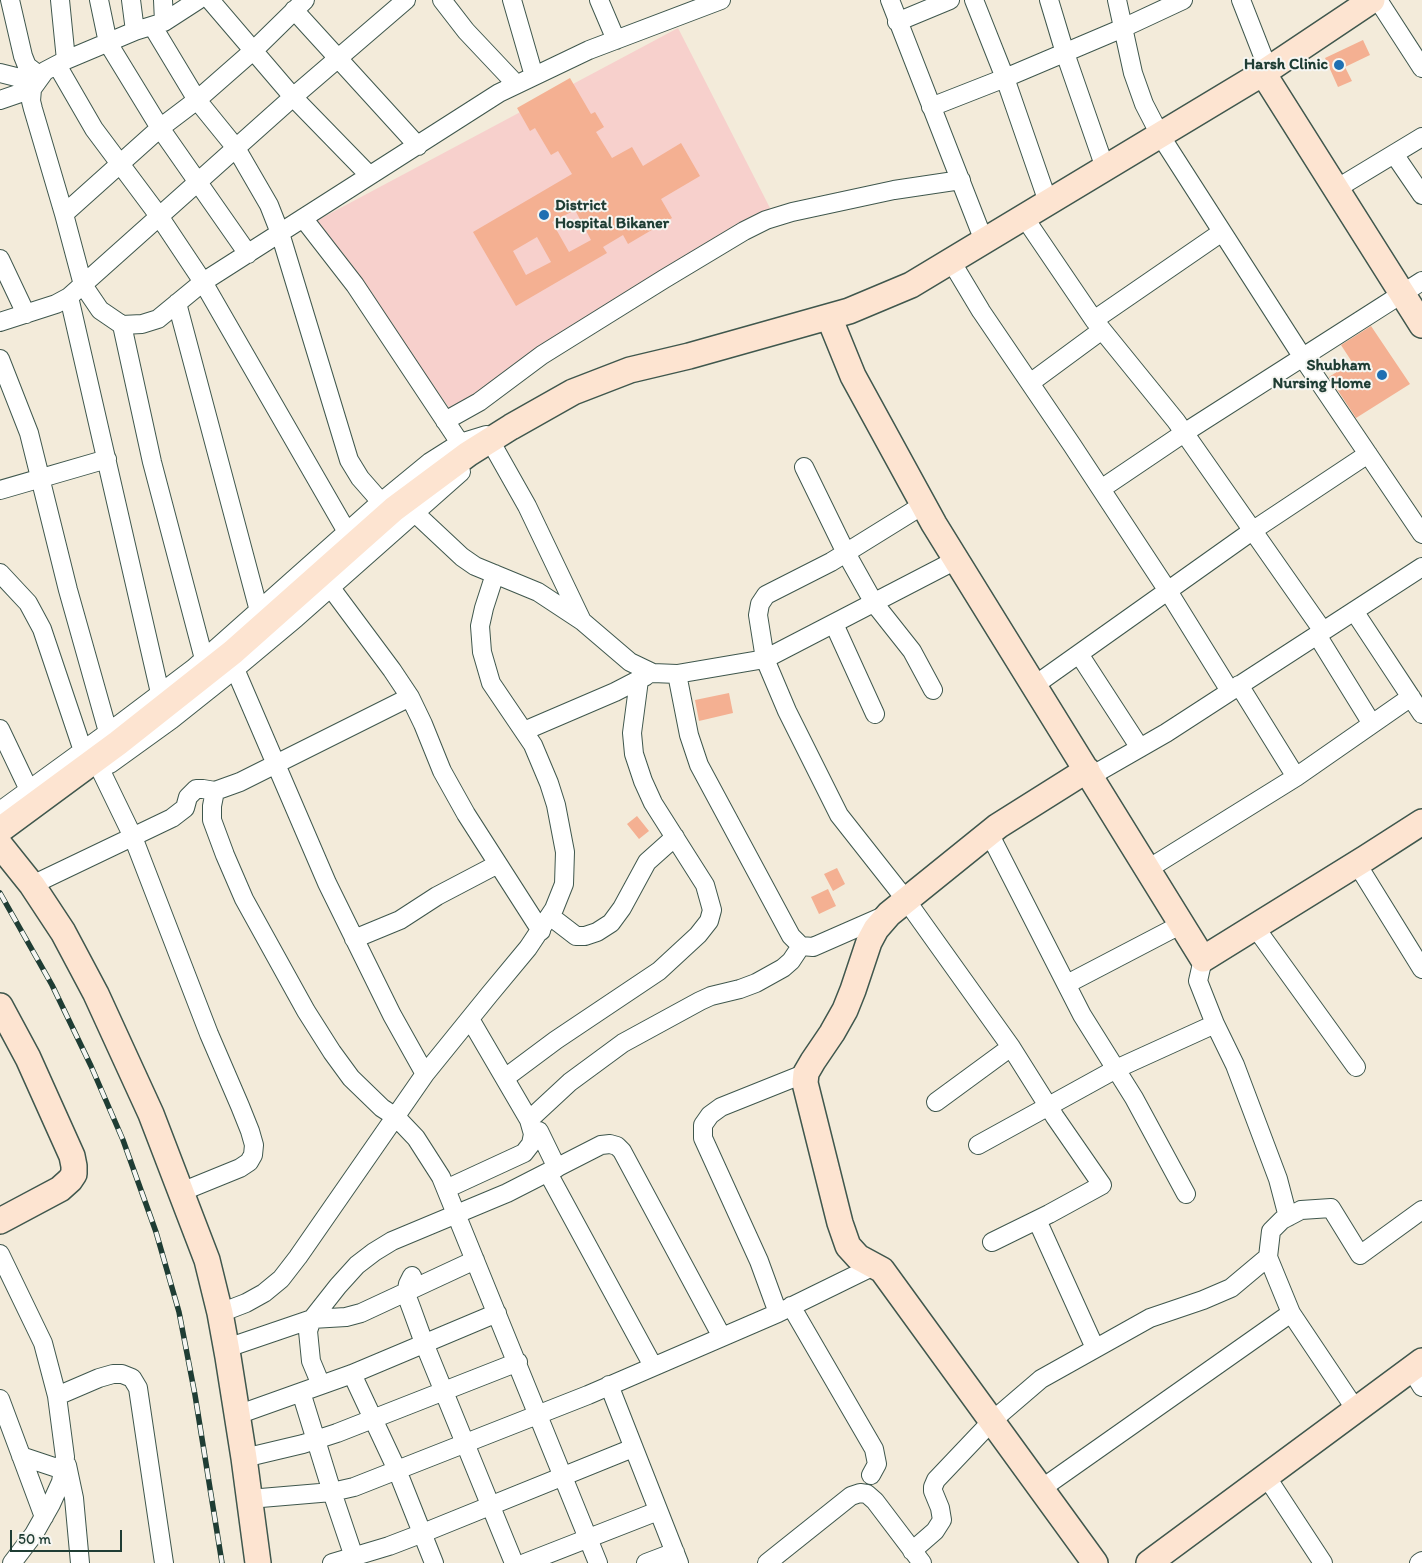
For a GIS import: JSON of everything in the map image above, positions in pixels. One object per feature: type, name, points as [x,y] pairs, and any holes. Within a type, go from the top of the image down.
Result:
[{"type":"street","points":[[10,0],[22,56],[36,82],[31,101],[33,109],[84,285],[100,310],[122,325],[142,324],[158,319],[203,282],[499,93],[589,50],[616,40],[677,8],[721,0]]},
{"type":"street","points":[[60,0],[62,62],[94,129],[159,216],[203,282],[347,532]]},
{"type":"street","points":[[99,0],[108,44],[160,128],[248,254]]},
{"type":"street","points":[[131,0],[135,31]]},
{"type":"street","points":[[163,0],[159,24],[197,100],[236,148],[257,182],[280,233],[349,460],[360,478],[475,566],[538,592],[582,621],[646,676]]},
{"type":"street","points":[[0,100],[36,82],[45,71],[62,62],[135,31],[159,24],[198,0]]},
{"type":"street","points":[[210,0],[293,97],[369,175]]},
{"type":"street","points":[[0,322],[56,304],[69,297],[293,97],[406,0]]},
{"type":"street","points":[[442,0],[466,31],[516,84]]},
{"type":"street","points":[[512,0],[534,76]]},
{"type":"street","points":[[599,0],[616,40]]},
{"type":"street","points":[[890,0],[984,241]]},
{"type":"street","points":[[897,22],[950,0]]},
{"type":"street","points":[[974,0],[1005,78],[1048,202]]},
{"type":"street","points":[[1049,0],[1065,53],[1105,168]]},
{"type":"street","points":[[1117,0],[1133,74],[1144,104],[1160,135],[1303,357],[1422,534]]},
{"type":"street","points":[[931,107],[1065,53],[1183,0]]},
{"type":"street","points":[[1241,0],[1265,71],[1336,190],[1412,287],[1422,325]]},
{"type":"street","points":[[0,830],[118,743],[212,670],[397,508],[468,454],[511,426],[573,392],[630,370],[689,356],[849,311],[911,285],[1265,71],[1372,0]]},
{"type":"street","points":[[1378,0],[1422,68]]},
{"type":"street","points":[[64,214],[160,128],[197,100],[254,50],[300,5],[339,57],[418,146]]},
{"type":"street","points":[[0,74],[36,82]]},
{"type":"street","points":[[1336,190],[1422,137]]},
{"type":"street","points":[[1394,154],[1422,195]]},
{"type":"street","points":[[445,421],[487,397],[542,355],[664,279],[766,220],[792,212],[894,190],[960,180]]},
{"type":"street","points":[[1024,217],[1098,325],[1184,433],[1252,530],[1320,633],[1372,724]]},
{"type":"street","points":[[303,218],[355,285],[460,443]]},
{"type":"street","points":[[1030,383],[1098,325],[1222,232]]},
{"type":"street","points":[[0,259],[26,314]]},
{"type":"street","points":[[952,260],[981,311],[1168,591],[1296,777]]},
{"type":"street","points":[[1101,489],[1184,433],[1412,287]]},
{"type":"street","points":[[69,297],[160,693]]},
{"type":"street","points":[[177,303],[259,610]]},
{"type":"street","points":[[829,317],[853,376],[923,505],[1203,959],[1198,981],[1215,1024],[1235,1065],[1278,1179],[1288,1217]]},
{"type":"street","points":[[122,325],[152,462],[204,659]]},
{"type":"street","points":[[0,359],[29,433],[68,590],[108,732]]},
{"type":"street","points":[[258,1563],[227,1348],[207,1260],[150,1114],[96,994],[63,932],[32,885],[0,845],[171,720],[235,669],[330,588],[397,508],[430,462],[460,443],[511,426]]},
{"type":"street","points":[[0,811],[204,659],[347,532],[397,508],[492,444],[511,426]]},
{"type":"street","points":[[492,444],[527,506],[582,621]]},
{"type":"street","points":[[1035,685],[1252,530],[1368,454]]},
{"type":"street","points":[[0,490],[107,459]]},
{"type":"street","points":[[804,467],[846,553],[874,603],[912,651],[932,690]]},
{"type":"street","points":[[923,505],[846,553],[766,595],[760,604],[758,615],[765,659],[787,710],[839,815],[897,907],[1011,1048],[1102,1185],[992,1242]]},
{"type":"street","points":[[524,731],[646,676],[677,674],[765,659],[956,560]]},
{"type":"street","points":[[1095,1563],[882,1270],[876,1265],[858,1257],[852,1251],[844,1237],[807,1091],[806,1073],[845,1010],[869,942],[876,929],[897,907],[998,826],[1089,773],[1140,748],[1422,567]]},
{"type":"street","points":[[0,573],[28,603],[42,629],[83,751]]},
{"type":"street","points":[[220,1313],[246,1303],[264,1293],[281,1279],[425,1074],[528,948],[545,924],[564,884],[565,852],[556,806],[549,783],[533,745],[490,683],[482,652],[480,626],[495,574]]},
{"type":"street","points":[[330,588],[410,697],[442,771],[466,814],[498,864],[545,924],[576,936],[585,936],[597,932],[611,923],[622,908],[648,862],[675,837]]},
{"type":"street","points":[[1354,611],[1422,714]]},
{"type":"street","points":[[834,624],[875,714]]},
{"type":"street","points":[[1079,654],[1140,748]]},
{"type":"street","points":[[235,669],[327,883],[405,1041],[425,1074]]},
{"type":"street","points":[[677,674],[689,736],[699,765],[791,936],[801,946],[813,947],[897,907]]},
{"type":"street","points":[[505,1078],[556,1040],[659,971],[698,935],[709,921],[712,910],[706,885],[653,803],[634,754],[632,733],[646,676]]},
{"type":"street","points":[[1148,869],[1296,777],[1411,696]]},
{"type":"street","points":[[32,885],[134,838],[181,812],[185,808],[188,797],[196,789],[215,791],[240,782],[410,697]]},
{"type":"street","points":[[0,729],[29,790]]},
{"type":"street","points":[[101,771],[134,838],[209,1034],[240,1106],[254,1145],[253,1155],[249,1162],[240,1168],[181,1192]]},
{"type":"street","points":[[215,791],[212,820],[225,855],[244,899],[306,1011],[351,1078],[382,1108],[396,1117],[416,1138],[441,1177],[518,1362],[598,1563]]},
{"type":"street","points":[[1203,959],[1422,822]]},
{"type":"street","points":[[989,833],[1082,1015],[1134,1098],[1186,1194]]},
{"type":"street","points":[[354,940],[400,920],[437,896],[498,864]]},
{"type":"street","points":[[1356,864],[1422,969]]},
{"type":"street","points":[[1067,984],[1182,924]]},
{"type":"street","points":[[1255,927],[1356,1068]]},
{"type":"street","points":[[446,1189],[524,1153],[531,1144],[534,1125],[570,1082],[623,1043],[711,996],[756,983],[787,965],[801,946]]},
{"type":"street","points":[[0,1006],[28,1058],[72,1156],[74,1174],[60,1190],[0,1221]]},
{"type":"street","points":[[470,1019],[534,1125],[552,1171],[653,1366]]},
{"type":"street","points":[[978,1145],[1116,1069],[1215,1024]]},
{"type":"street","points":[[936,1102],[1011,1048]]},
{"type":"street","points":[[806,1073],[721,1107],[710,1114],[703,1125],[703,1138],[759,1261],[785,1310],[874,1449],[877,1464],[870,1475]]},
{"type":"street","points":[[321,1385],[311,1361],[308,1331],[312,1319],[357,1265],[374,1252],[392,1242],[507,1193],[601,1145],[610,1144],[622,1151],[722,1337]]},
{"type":"street","points":[[1356,1410],[1291,1313],[1268,1257],[1271,1231],[1282,1220],[1301,1210],[1331,1208],[1360,1255],[1422,1210]]},
{"type":"street","points":[[1037,1220],[1095,1348]]},
{"type":"street","points":[[0,1254],[43,1343],[57,1396],[64,1464],[74,1498],[80,1563]]},
{"type":"street","points":[[767,1563],[851,1496],[860,1493],[867,1494],[874,1501],[919,1560],[942,1520],[940,1508],[933,1491],[936,1480],[992,1421],[1041,1379],[1150,1318],[1203,1300],[1231,1288],[1268,1257]]},
{"type":"street","points":[[227,1348],[312,1319],[346,1318],[361,1313],[409,1284],[475,1260]]},
{"type":"street","points":[[249,1499],[332,1492],[354,1487],[538,1414],[722,1337],[785,1310],[876,1265]]},
{"type":"street","points":[[409,1284],[424,1344],[514,1563]]},
{"type":"street","points":[[237,1415],[352,1374],[496,1313]]},
{"type":"street","points":[[1041,1489],[1291,1313]]},
{"type":"street","points":[[244,1458],[316,1440],[518,1362]]},
{"type":"street","points":[[1149,1563],[1356,1410],[1418,1372]]},
{"type":"street","points":[[57,1396],[113,1374],[122,1374],[132,1378],[140,1395],[164,1563]]},
{"type":"street","points":[[352,1374],[397,1470],[434,1563]]},
{"type":"street","points":[[609,1385],[677,1557],[646,1563]]},
{"type":"street","points":[[301,1392],[354,1557]]},
{"type":"street","points":[[0,1399],[44,1517]]},
{"type":"street","points":[[332,1563],[423,1533],[634,1448]]},
{"type":"street","points":[[21,1456],[64,1464]]},
{"type":"street","points":[[12,1563],[44,1517],[61,1482],[64,1464]]},
{"type":"street","points":[[1266,1476],[1323,1563]]},
{"type":"street","points":[[525,1563],[658,1510]]},
{"type":"shaded area","name":"District Hospital Bikaner","points":[[678,28],[770,208],[450,409],[316,221]]},
{"type":"building","points":[[1363,40],[1370,55],[1345,67],[1352,81],[1338,87],[1325,58]]},
{"type":"building","points":[[570,78],[591,114],[595,112],[604,127],[596,132],[612,158],[632,147],[643,166],[681,143],[700,176],[661,199],[672,218],[628,244],[623,235],[603,247],[607,253],[516,306],[473,232],[572,174],[558,151],[551,155],[535,128],[530,131],[517,108]],"holes":[[[575,210],[591,240],[569,252],[552,222]],[[537,237],[551,262],[526,275],[513,251]]]},
{"type":"building","points":[[1371,326],[1410,384],[1356,418],[1329,377],[1352,362],[1341,345]]},
{"type":"building","points":[[729,693],[733,713],[699,721],[695,700]]},
{"type":"building","points":[[637,816],[649,831],[639,839],[627,824]]},
{"type":"building","points":[[837,868],[845,884],[833,891],[824,874]]},
{"type":"building","points":[[828,889],[836,906],[819,914],[811,897]]},
{"type":"railway","points":[[0,893],[52,985],[91,1066],[123,1140],[156,1232],[179,1312],[195,1395],[222,1563]]},
{"type":"place","name":"Harsh Clinic","points":[[1339,65]]},
{"type":"place","name":"District Hospital Bikaner","points":[[544,215]]},
{"type":"place","name":"Shubham Nursing Home","points":[[1382,375]]}]
